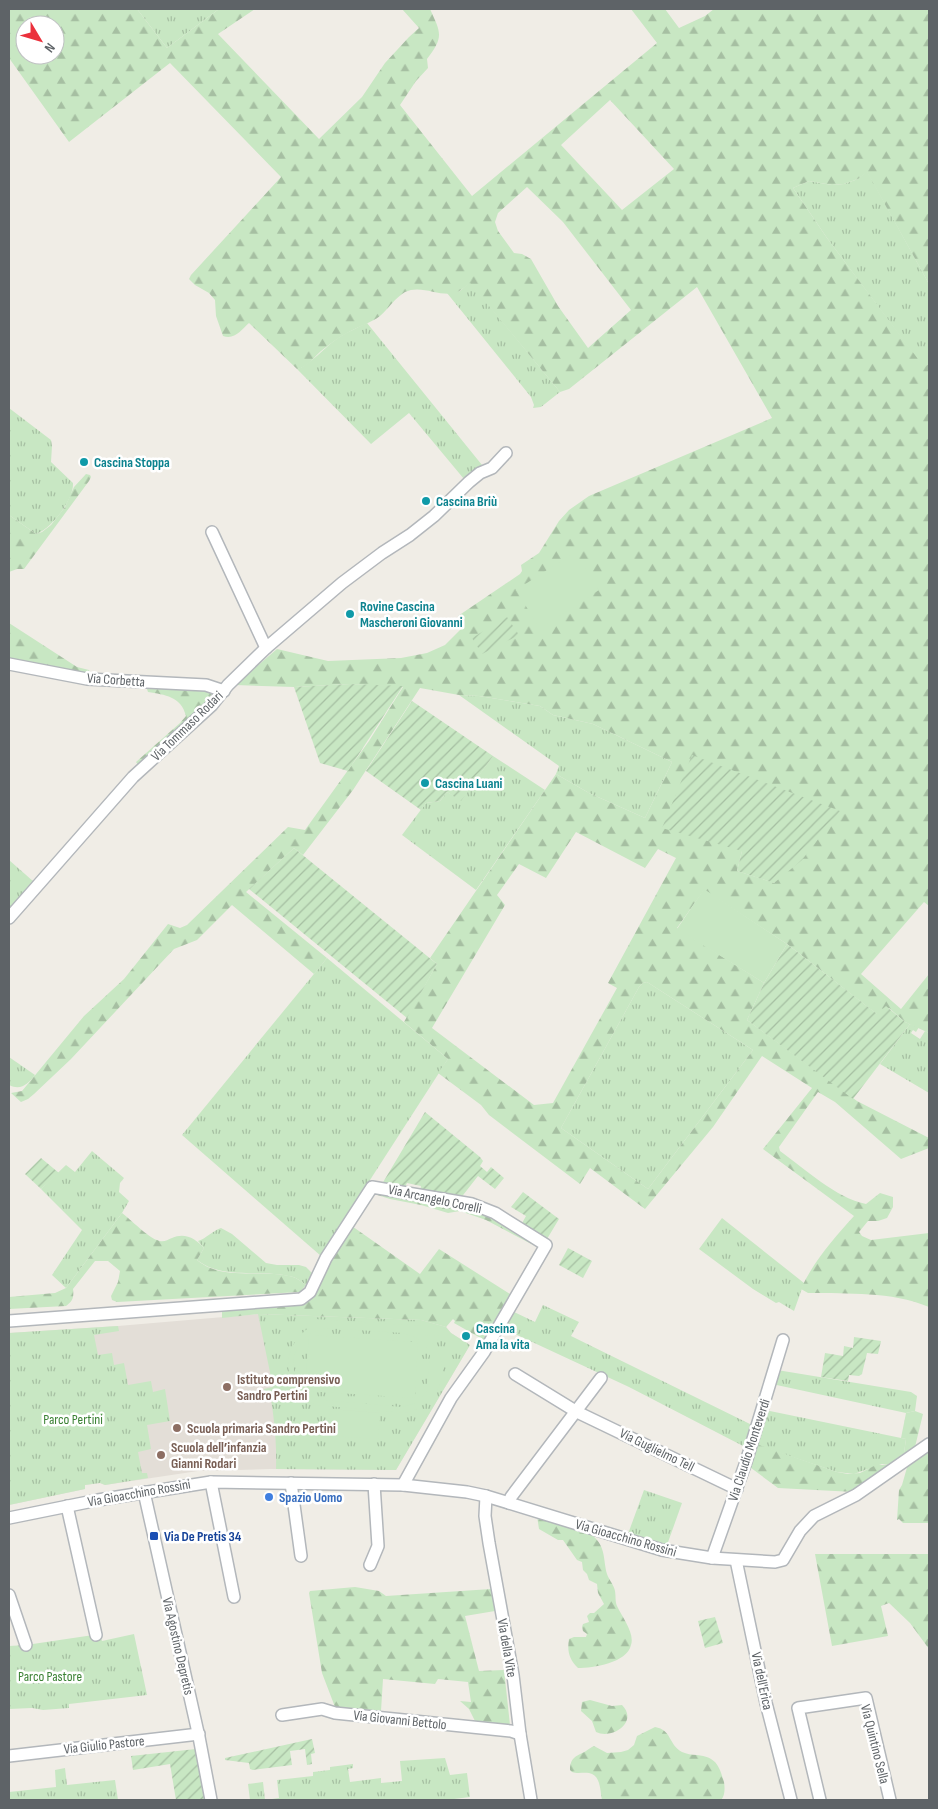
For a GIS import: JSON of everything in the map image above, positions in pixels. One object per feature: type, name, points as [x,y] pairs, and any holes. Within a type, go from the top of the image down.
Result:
[{"type":"street","name":"Via Tommaso Rodari","points":[[9,918],[133,777],[212,705],[266,648],[342,583],[434,516],[468,482],[480,473],[492,468],[506,453]]},
{"type":"street","points":[[212,532],[266,648]]},
{"type":"street","name":"Via Corbetta","points":[[9,664],[87,679],[206,685],[224,691]]},
{"type":"street","name":"Via Arcangelo Corelli","points":[[9,1321],[301,1298],[310,1292],[326,1258],[372,1187],[472,1204],[495,1213],[546,1244],[484,1352],[451,1398],[403,1485]]},
{"type":"street","name":"Via Claudio Monteverdi","points":[[712,1558],[784,1340]]},
{"type":"street","name":"Via Guglielmo Tell","points":[[515,1374],[577,1412],[736,1489]]},
{"type":"street","points":[[509,1503],[511,1497],[602,1378]]},
{"type":"street","name":"Via Gioacchino Rossini","points":[[9,1518],[144,1492],[211,1482],[403,1485],[486,1496],[650,1548],[712,1558],[775,1562],[783,1560],[800,1531],[814,1516],[856,1495],[929,1444]]},
{"type":"street","points":[[211,1482],[234,1597]]},
{"type":"street","points":[[291,1483],[301,1556]]},
{"type":"street","points":[[370,1566],[378,1546],[374,1484]]},
{"type":"street","name":"Via Agostino Depretis","points":[[144,1492],[199,1734],[212,1800]]},
{"type":"street","name":"Via della Vite","points":[[486,1496],[485,1516],[531,1800]]},
{"type":"street","points":[[67,1506],[96,1635]]},
{"type":"street","name":"Via dell'Erica","points":[[736,1560],[766,1703],[791,1800]]},
{"type":"street","points":[[9,1595],[26,1646]]},
{"type":"street","name":"Via Quintino Sella","points":[[820,1800],[798,1708],[866,1698],[890,1800]]},
{"type":"street","name":"Via Giovanni Bettolo","points":[[282,1716],[322,1708],[336,1713],[511,1731],[520,1734]]},
{"type":"street","name":"Via Giulio Pastore","points":[[9,1756],[199,1734]]},
{"type":"shaded area","name":"Istituto comprensivo Sandro Pertini","points":[[258,1314],[421,1320],[446,1327],[451,1333],[470,1345],[396,1470],[270,1469],[198,1471],[105,1485],[100,1483],[85,1485],[85,1489],[9,1505],[9,1333]]},
{"type":"green space","points":[[9,9],[137,9],[167,48],[219,9],[255,9],[218,34],[319,139],[362,97],[385,63],[419,28],[402,9],[430,9],[437,24],[438,40],[427,59],[428,68],[416,81],[400,105],[472,196],[657,43],[631,9],[665,9],[679,28],[705,16],[714,9],[929,9],[929,284],[867,172],[858,179],[844,184],[832,185],[809,181],[793,188],[827,238],[924,367],[929,364],[929,906],[924,902],[861,974],[901,1009],[929,974],[929,1033],[905,1022],[889,1008],[878,1015],[787,944],[704,890],[677,928],[764,983],[747,1020],[857,1101],[929,1138],[929,1148],[901,1159],[835,1102],[818,1092],[779,1147],[780,1151],[843,1196],[866,1204],[880,1193],[893,1197],[893,1207],[887,1218],[878,1221],[868,1221],[859,1232],[862,1236],[871,1240],[929,1233],[929,1307],[899,1298],[854,1294],[808,1293],[801,1289],[818,1260],[854,1216],[763,1149],[812,1088],[762,1056],[713,1127],[645,1209],[590,1168],[580,1184],[489,1115],[481,1105],[438,1073],[448,1059],[404,1022],[437,964],[430,958],[556,774],[589,793],[645,818],[672,762],[593,724],[553,715],[540,706],[420,688],[353,790],[303,855],[294,848],[246,892],[327,958],[314,974],[232,905],[197,940],[174,949],[71,1059],[34,1094],[21,1102],[11,1093],[22,1091],[84,1016],[124,979],[168,924],[180,928],[187,925],[288,827],[305,830],[369,741],[403,687],[350,684],[294,687],[235,685],[277,649],[328,661],[401,658],[427,653],[445,645],[464,626],[458,616],[520,574],[522,571],[521,565],[539,553],[559,521],[569,510],[589,496],[772,418],[697,287],[569,389],[560,392],[470,283],[455,293],[448,294],[419,289],[405,292],[373,321],[342,336],[307,364],[297,369],[249,323],[231,337],[223,336],[216,316],[215,300],[209,293],[189,279],[281,177],[170,63],[69,142],[9,58]],"holes":[[[610,100],[674,169],[622,210],[561,145]],[[527,187],[563,222],[631,310],[588,348],[558,306],[531,259],[522,254],[514,253],[498,231],[495,222],[498,213]],[[576,832],[645,868],[658,849],[676,858],[608,983],[617,988],[553,1103],[534,1105],[432,1028],[505,905],[497,895],[519,864],[546,878]],[[742,851],[775,883],[737,871]],[[647,982],[753,1050],[648,1189],[561,1128],[639,987]]]},
{"type":"green space","points":[[137,9],[219,9],[167,48]]},
{"type":"green space","points":[[867,171],[929,284],[929,364],[924,368],[827,238],[793,188],[809,181],[832,185],[844,184],[858,179]]},
{"type":"green space","points":[[470,282],[560,392],[541,407],[533,408],[534,405],[531,397],[447,293],[460,291]]},
{"type":"green space","points":[[367,323],[482,465],[464,479],[409,413],[371,444],[297,369],[307,364],[338,338]]},
{"type":"green space","points":[[9,408],[51,440],[51,462],[73,483],[70,497],[61,513],[48,526],[36,534],[9,515]]},
{"type":"green space","points":[[86,474],[91,477],[89,481],[24,569],[9,572],[9,515],[36,534],[42,532],[51,525],[65,507],[74,487]]},
{"type":"green space","points":[[575,552],[599,590],[540,629],[516,590]]},
{"type":"green space","points":[[507,617],[519,635],[482,654],[472,638]]},
{"type":"green space","points":[[9,623],[77,667],[89,670],[90,673],[9,660]]},
{"type":"green space","points":[[350,684],[403,686],[348,771],[320,763],[294,687]]},
{"type":"green space","points":[[150,687],[211,691],[212,694],[201,707],[138,765],[136,762],[186,716],[184,709],[176,700],[148,692],[147,689]]},
{"type":"green space","points":[[459,695],[479,696],[540,706],[553,715],[593,724],[672,762],[645,818],[589,793],[556,774],[559,766]]},
{"type":"green space","points":[[412,701],[493,756],[461,801],[447,792],[440,801],[426,803],[421,810],[366,771]]},
{"type":"green space","points":[[692,755],[840,811],[802,860],[774,883],[737,871],[742,851],[662,828]]},
{"type":"green space","points":[[493,756],[545,790],[476,890],[402,835],[426,803],[440,801],[447,792],[461,800]]},
{"type":"green space","points":[[294,848],[437,964],[407,1018],[249,889]]},
{"type":"green space","points":[[9,860],[34,882],[12,908],[9,905]]},
{"type":"green space","points":[[704,889],[787,944],[764,983],[677,929]]},
{"type":"green space","points":[[787,944],[877,1014],[886,1006],[910,1024],[853,1099],[747,1020],[764,983]]},
{"type":"green space","points":[[327,958],[448,1059],[321,1256],[182,1135]]},
{"type":"green space","points":[[647,982],[753,1050],[648,1189],[561,1128],[639,987]]},
{"type":"green space","points":[[910,1024],[919,1027],[916,1032],[913,1030],[911,1033],[920,1039],[925,1031],[929,1033],[929,1093],[880,1064]]},
{"type":"green space","points":[[9,1057],[35,1075],[24,1086],[13,1087],[9,1085]]},
{"type":"green space","points":[[425,1112],[480,1157],[483,1161],[480,1166],[487,1172],[491,1167],[504,1178],[495,1189],[478,1176],[460,1199],[420,1191],[421,1186],[407,1183],[405,1187],[382,1184]]},
{"type":"green space","points":[[92,1151],[124,1178],[120,1183],[119,1192],[129,1201],[66,1288],[52,1275],[82,1230],[41,1189],[66,1165],[75,1172]]},
{"type":"green space","points":[[41,1158],[59,1173],[41,1189],[25,1174]]},
{"type":"green space","points":[[375,1191],[481,1209],[537,1242],[537,1247],[486,1220],[460,1211],[448,1213],[371,1193]]},
{"type":"green space","points":[[523,1192],[559,1219],[547,1239],[521,1225],[526,1216],[511,1207]]},
{"type":"green space","points":[[122,1213],[149,1236],[159,1241],[165,1241],[177,1236],[186,1236],[194,1239],[204,1248],[197,1260],[207,1267],[231,1273],[281,1275],[300,1280],[306,1285],[300,1292],[117,1302],[112,1300],[111,1296],[118,1282],[120,1271],[108,1261],[95,1261],[73,1289],[73,1299],[66,1306],[9,1309],[9,1297],[55,1293],[66,1288]]},
{"type":"green space","points":[[722,1218],[804,1283],[794,1311],[753,1289],[699,1249]]},
{"type":"green space","points":[[349,1224],[420,1274],[439,1249],[510,1294],[484,1340],[454,1323],[453,1319],[446,1327],[421,1320],[258,1314],[222,1318],[222,1310],[310,1292]]},
{"type":"green space","points":[[221,1228],[232,1234],[266,1263],[306,1267],[312,1273],[306,1285],[295,1278],[281,1275],[219,1270],[197,1260],[204,1248],[198,1241]]},
{"type":"green space","points":[[568,1248],[592,1261],[583,1278],[559,1265]]},
{"type":"green space","points":[[543,1305],[579,1322],[571,1336],[752,1425],[745,1447],[629,1387],[504,1329],[512,1311],[535,1322]]},
{"type":"green space","points":[[258,1314],[421,1320],[446,1327],[451,1333],[470,1345],[396,1470],[276,1469],[275,1430],[270,1392],[265,1393],[264,1389],[273,1387]]},
{"type":"green space","points":[[300,1318],[439,1327],[439,1336],[425,1335],[433,1343],[442,1363],[441,1382],[430,1400],[418,1408],[405,1413],[315,1405],[304,1397],[296,1387],[288,1367],[293,1345],[300,1335],[311,1326],[300,1326]],"holes":[[[328,1328],[402,1333],[419,1339],[428,1346],[425,1348],[426,1352],[430,1351],[426,1393],[416,1403],[402,1407],[322,1400],[311,1396],[306,1391],[415,1398],[418,1342],[309,1335]],[[309,1335],[305,1391],[298,1382],[293,1362],[300,1343]]]},
{"type":"green space","name":"Parco Pertini","points":[[118,1326],[119,1331],[94,1335],[98,1355],[112,1353],[114,1365],[124,1363],[128,1385],[151,1381],[153,1392],[165,1389],[170,1421],[147,1425],[151,1449],[138,1452],[142,1473],[147,1473],[148,1478],[105,1485],[100,1483],[85,1485],[85,1489],[9,1505],[9,1333]]},
{"type":"green space","points":[[854,1337],[881,1341],[878,1354],[867,1353],[862,1374],[859,1376],[849,1375],[848,1381],[821,1377],[825,1353],[843,1356],[844,1346],[853,1348]]},
{"type":"green space","points":[[777,1370],[911,1392],[917,1396],[915,1411],[906,1413],[772,1384]]},
{"type":"green space","points":[[330,1409],[380,1413],[378,1439],[328,1436]]},
{"type":"green space","points":[[765,1410],[906,1439],[904,1453],[888,1465],[882,1464],[854,1474],[837,1472],[754,1444]]},
{"type":"green space","points":[[915,1411],[923,1414],[914,1451],[854,1492],[778,1488],[747,1465],[753,1443],[837,1472],[848,1474],[860,1473],[876,1465],[888,1465],[904,1453],[906,1439],[901,1438],[906,1413]]},
{"type":"green space","points":[[929,1444],[929,1523],[903,1523],[899,1519],[897,1520],[899,1490],[910,1457]]},
{"type":"green space","points":[[644,1490],[682,1503],[667,1545],[628,1534]]},
{"type":"green space","points":[[537,1516],[593,1536],[600,1544],[607,1574],[614,1589],[617,1606],[631,1635],[631,1645],[623,1656],[609,1663],[578,1668],[571,1658],[568,1647],[569,1639],[586,1637],[587,1634],[583,1631],[582,1627],[583,1624],[589,1622],[587,1616],[590,1613],[594,1613],[604,1604],[598,1593],[597,1584],[589,1580],[583,1570],[582,1562],[577,1560],[563,1540],[558,1540],[539,1529]]},
{"type":"green space","points":[[815,1554],[929,1554],[929,1649],[910,1623],[889,1603],[881,1606],[888,1636],[832,1646]]},
{"type":"green space","points":[[355,1587],[379,1591],[386,1596],[491,1589],[495,1611],[465,1616],[479,1671],[504,1670],[510,1725],[475,1721],[469,1709],[460,1701],[471,1702],[468,1682],[438,1679],[435,1684],[383,1679],[381,1711],[335,1707],[322,1673],[309,1593],[310,1591]]},
{"type":"green space","points":[[715,1617],[723,1643],[705,1648],[698,1621]]},
{"type":"green space","name":"Parco Pastore","points":[[100,1634],[102,1641],[134,1634],[147,1695],[69,1704],[69,1708],[43,1710],[32,1708],[9,1709],[9,1646]]},
{"type":"green space","points":[[590,1700],[612,1706],[622,1705],[626,1711],[627,1718],[625,1723],[621,1728],[609,1734],[596,1732],[592,1721],[581,1711],[582,1702]]},
{"type":"green space","points":[[655,1727],[664,1731],[674,1745],[682,1752],[703,1756],[716,1763],[724,1782],[724,1792],[721,1800],[602,1800],[598,1780],[593,1774],[574,1773],[570,1770],[571,1762],[575,1757],[592,1747],[594,1746],[607,1753],[628,1750],[634,1745],[637,1736]]},
{"type":"green space","points":[[312,1739],[315,1753],[311,1754],[312,1764],[307,1765],[305,1749],[290,1751],[292,1765],[253,1770],[250,1769],[249,1763],[225,1760],[225,1758]]},
{"type":"green space","points":[[196,1749],[205,1800],[176,1800],[170,1764],[133,1770],[131,1756]]},
{"type":"green space","points":[[445,1758],[450,1775],[467,1773],[470,1797],[446,1800],[265,1800],[279,1798],[277,1780],[313,1776],[313,1772],[330,1770],[330,1767],[353,1764],[353,1768],[348,1769],[350,1782],[381,1778],[381,1783],[402,1781],[400,1761]]},
{"type":"green space","points":[[65,1768],[67,1785],[115,1780],[118,1800],[9,1800],[9,1792],[56,1787],[55,1770]]},
{"type":"green space","points":[[263,1782],[265,1800],[250,1800],[248,1784]]},
{"type":"place","name":"Cascina Stoppa","points":[[84,462]]},
{"type":"place","name":"Cascina Briù","points":[[426,501]]},
{"type":"place","name":"Rovine Cascina Mascheroni Giovanni","points":[[350,614]]},
{"type":"place","name":"Cascina Luani","points":[[425,783]]},
{"type":"place","name":"Cascina Ama la vita","points":[[466,1336]]},
{"type":"place","name":"Istituto comprensivo Sandro Pertini","points":[[227,1387]]},
{"type":"place","name":"Scuola primaria Sandro Pertini","points":[[177,1428]]},
{"type":"place","name":"Scuola dell’infanzia Gianni Rodari","points":[[161,1455]]},
{"type":"place","name":"Spazio Uomo","points":[[269,1497]]},
{"type":"place","name":"Via De Pretis 34","points":[[154,1536]]}]
